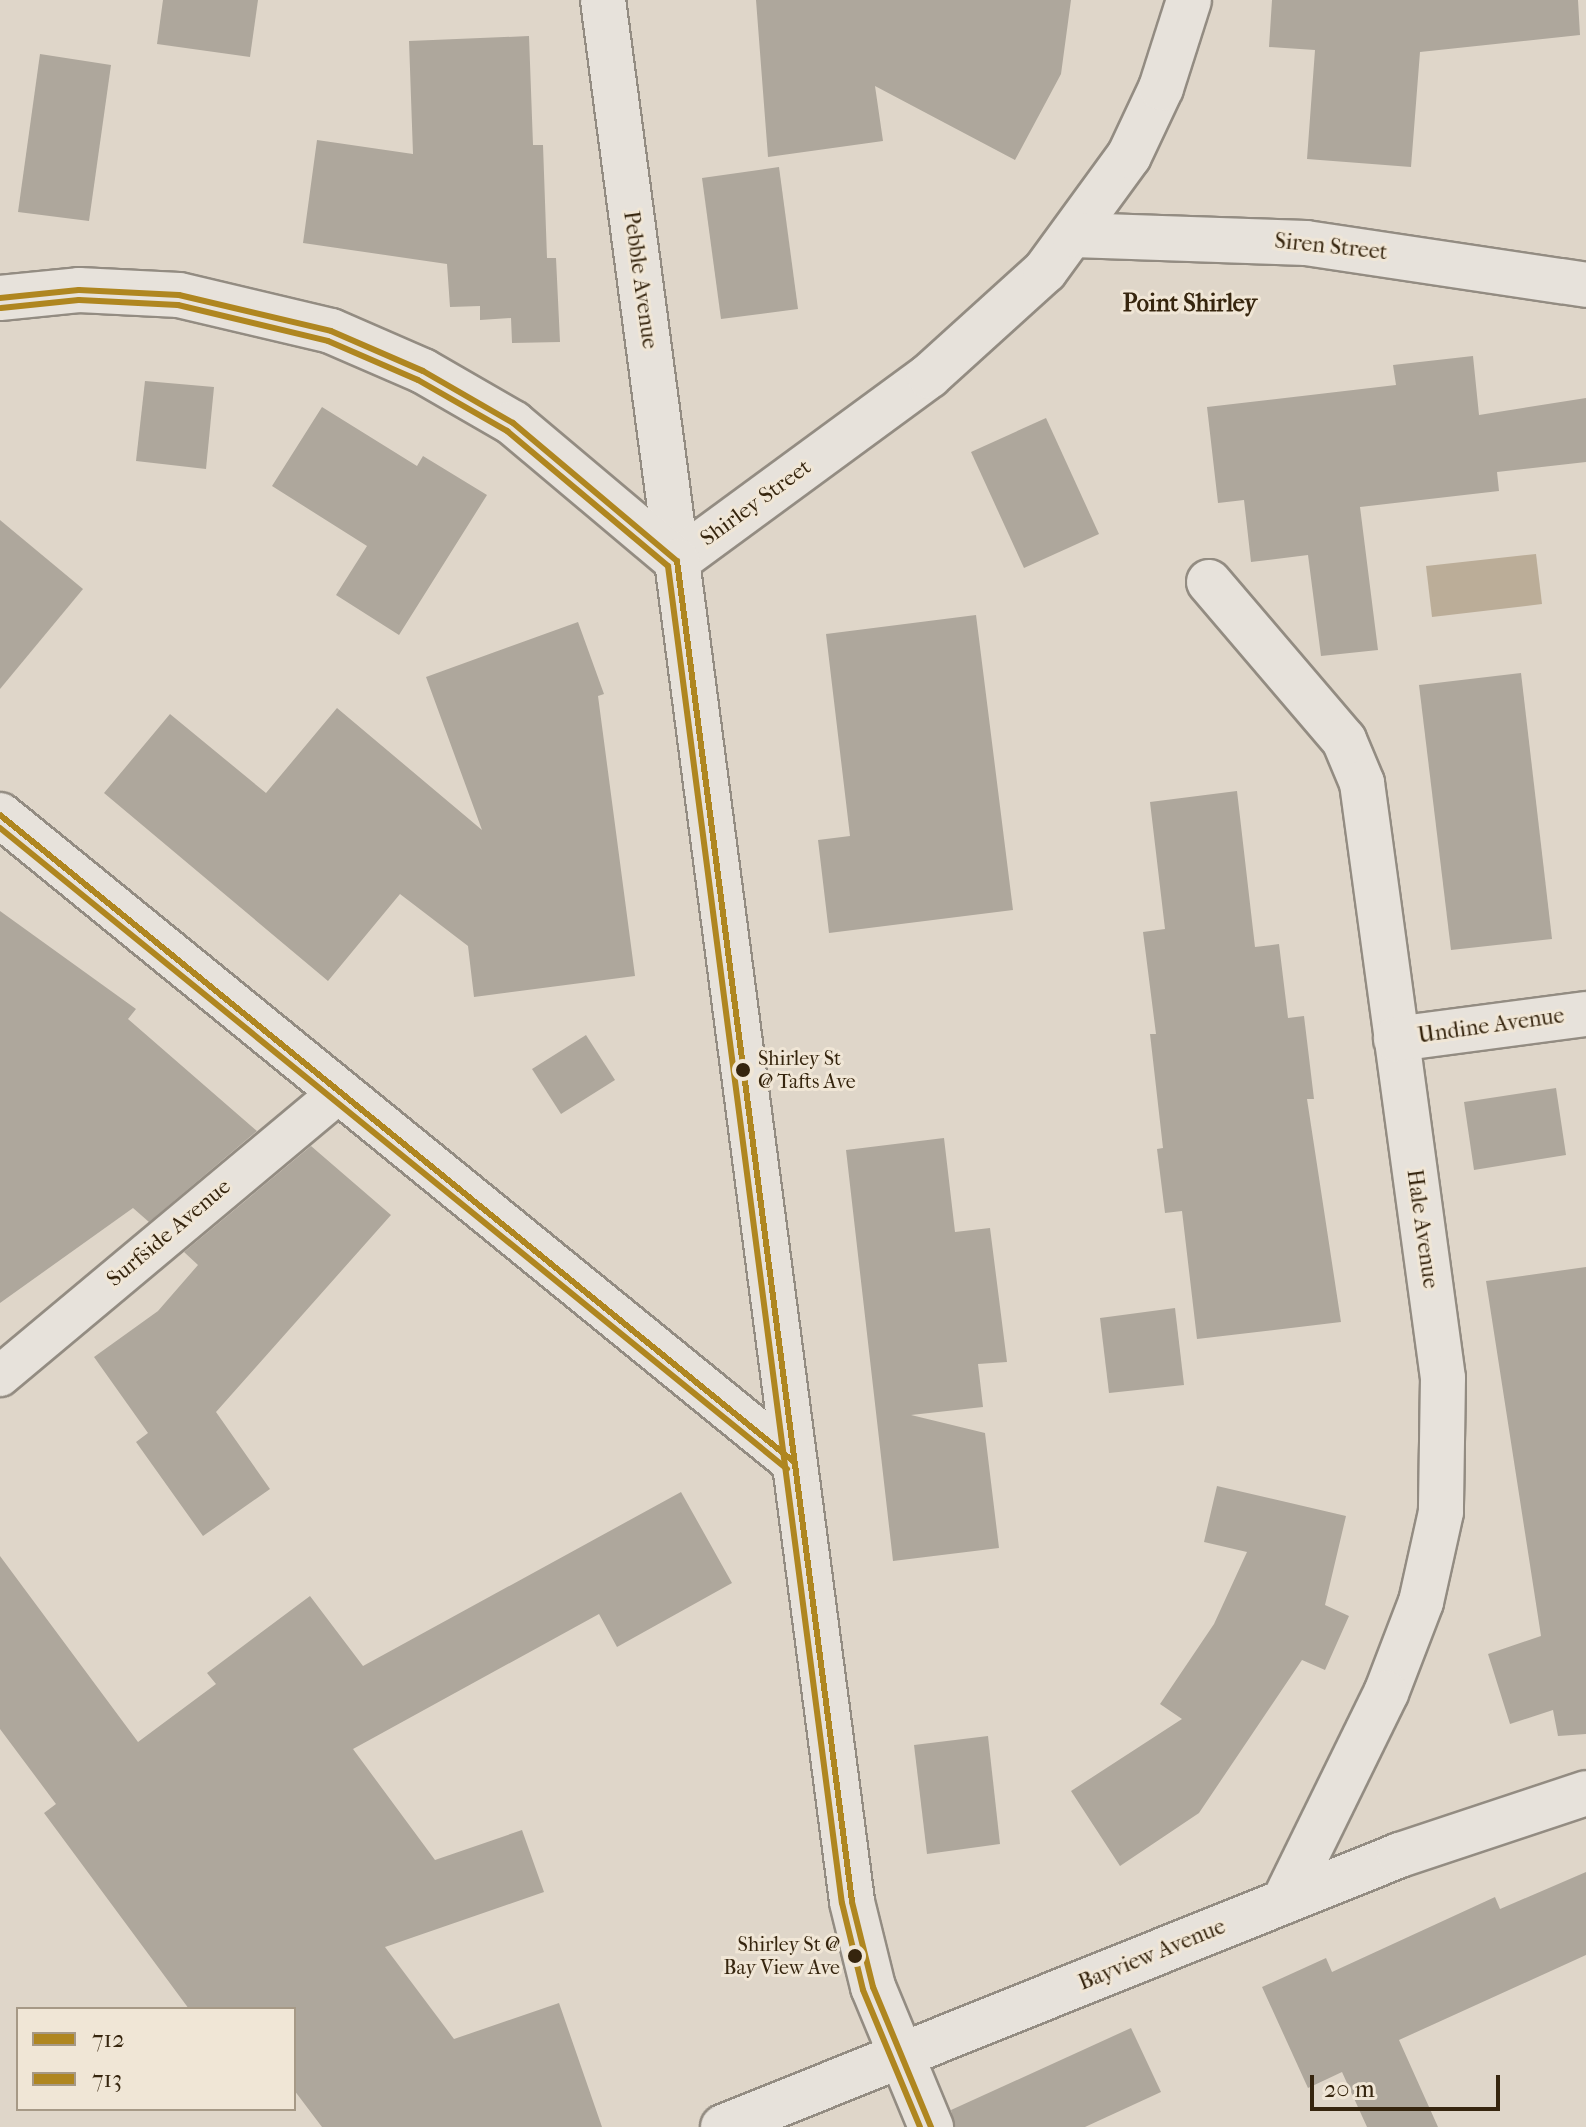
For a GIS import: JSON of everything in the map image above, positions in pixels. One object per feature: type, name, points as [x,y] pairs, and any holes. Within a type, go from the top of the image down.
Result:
[{"type":"street","name":"Pebble Avenue","points":[[603,0],[677,561]]},
{"type":"street","name":"Shirley Street","points":[[931,2127],[902,2057],[854,1914],[677,561],[987,329],[1074,235],[1145,124],[1189,0]]},
{"type":"street","name":"Siren Street","points":[[1074,235],[1317,244],[1586,285]]},
{"type":"street","points":[[0,298],[79,290],[179,295],[331,331],[423,371],[513,423],[677,561]]},
{"type":"street","name":"Hale Avenue","points":[[1209,582],[1355,762],[1443,1378],[1441,1512],[1407,1641],[1284,1901]]},
{"type":"street","points":[[0,815],[793,1461]]},
{"type":"street","name":"Undine Avenue","points":[[1396,1039],[1586,1014]]},
{"type":"street","name":"Surfside Avenue","points":[[0,1376],[340,1092]]},
{"type":"street","name":"Bayview Avenue","points":[[723,2127],[1284,1901],[1586,1793]]},
{"type":"shaded area","points":[[1536,554],[1542,604],[1432,617],[1426,566]]},
{"type":"building","points":[[163,0],[258,0],[250,57],[157,44]]},
{"type":"building","points":[[756,0],[1071,0],[1061,74],[1015,160],[875,86],[883,141],[768,157]]},
{"type":"building","points":[[1272,0],[1578,0],[1580,35],[1420,52],[1411,167],[1307,159],[1315,50],[1269,47]]},
{"type":"building","points":[[529,36],[533,145],[543,145],[547,258],[556,258],[560,342],[512,343],[511,318],[480,320],[480,306],[450,307],[447,264],[303,243],[317,140],[413,154],[409,41]]},
{"type":"building","points":[[40,54],[111,65],[89,221],[18,212]]},
{"type":"building","points":[[779,167],[798,309],[721,319],[702,178]]},
{"type":"building","points":[[1473,356],[1479,415],[1586,398],[1586,462],[1497,472],[1499,491],[1360,507],[1378,650],[1321,656],[1308,555],[1251,562],[1244,500],[1218,503],[1207,407],[1396,385],[1393,365]]},
{"type":"building","points":[[145,381],[214,387],[206,469],[136,461]]},
{"type":"building","points":[[322,407],[417,466],[423,456],[487,495],[399,635],[336,595],[367,546],[272,486]]},
{"type":"building","points":[[1046,418],[1099,534],[1024,568],[971,452]]},
{"type":"building","points":[[0,520],[83,589],[0,689]]},
{"type":"building","points":[[976,615],[1013,910],[829,933],[818,840],[850,836],[826,634]]},
{"type":"building","points":[[578,622],[604,694],[598,696],[635,976],[474,997],[468,946],[400,894],[328,981],[104,793],[170,714],[266,793],[337,708],[482,830],[426,677]]},
{"type":"building","points":[[1521,673],[1552,939],[1451,950],[1419,685]]},
{"type":"building","points":[[1237,791],[1255,947],[1279,944],[1288,1018],[1304,1016],[1314,1099],[1307,1099],[1341,1322],[1197,1339],[1182,1211],[1165,1213],[1157,1149],[1163,1148],[1150,1034],[1156,1034],[1143,932],[1165,929],[1150,802]]},
{"type":"building","points":[[0,911],[136,1009],[128,1019],[257,1131],[149,1222],[133,1208],[0,1303]]},
{"type":"building","points":[[586,1035],[615,1080],[561,1114],[532,1069]]},
{"type":"building","points":[[1556,1088],[1566,1155],[1474,1170],[1464,1102]]},
{"type":"building","points":[[944,1138],[955,1232],[990,1228],[1007,1362],[978,1364],[983,1407],[911,1415],[985,1433],[999,1548],[893,1561],[846,1150]]},
{"type":"building","points":[[311,1146],[391,1215],[216,1412],[270,1489],[203,1536],[136,1442],[148,1433],[94,1357],[158,1311],[198,1265],[184,1252]]},
{"type":"building","points":[[1586,1267],[1586,1734],[1558,1736],[1553,1710],[1510,1724],[1488,1654],[1541,1636],[1486,1281]]},
{"type":"building","points":[[1175,1308],[1184,1385],[1109,1393],[1100,1318]]},
{"type":"building","points":[[1217,1486],[1346,1516],[1325,1605],[1349,1616],[1325,1670],[1302,1660],[1199,1813],[1120,1866],[1071,1791],[1182,1719],[1160,1704],[1214,1624],[1247,1552],[1204,1542]]},
{"type":"building","points":[[681,1492],[732,1583],[617,1647],[599,1614],[353,1749],[435,1860],[522,1830],[544,1892],[385,1947],[454,2039],[559,2003],[602,2127],[322,2127],[296,2093],[296,2007],[188,2007],[44,1813],[56,1804],[0,1729],[0,1556],[138,1742],[216,1684],[207,1673],[310,1596],[363,1666]]},
{"type":"building","points":[[988,1736],[1000,1844],[927,1854],[914,1745]]},
{"type":"building","points":[[1586,1872],[1586,1955],[1399,2040],[1438,2127],[1367,2127],[1342,2072],[1308,2088],[1262,1987],[1326,1958],[1332,1972],[1495,1897],[1500,1909]]},
{"type":"building","points":[[1131,2028],[1161,2092],[1085,2127],[955,2127],[951,2110]]},
{"type":"transit line","name":"712","points":[[0,298],[79,290],[179,295],[331,331],[423,371],[513,423],[677,561],[852,1902],[873,1987],[931,2127]]},
{"type":"transit line","name":"713","points":[[1,308],[79,300],[178,305],[328,341],[418,380],[507,431],[668,566],[842,1903],[863,1990],[920,2127]]},
{"type":"transit line","name":"712","points":[[0,815],[793,1461]]},
{"type":"transit line","name":"713","points":[[0,828],[787,1469]]},
{"type":"place","name":"Shirley St @ Tafts Ave","points":[[743,1070]]},
{"type":"place","name":"Shirley St @ Bay View Ave","points":[[855,1956]]},
{"type":"district","name":"Point Shirley","points":[[1190,304]]}]
